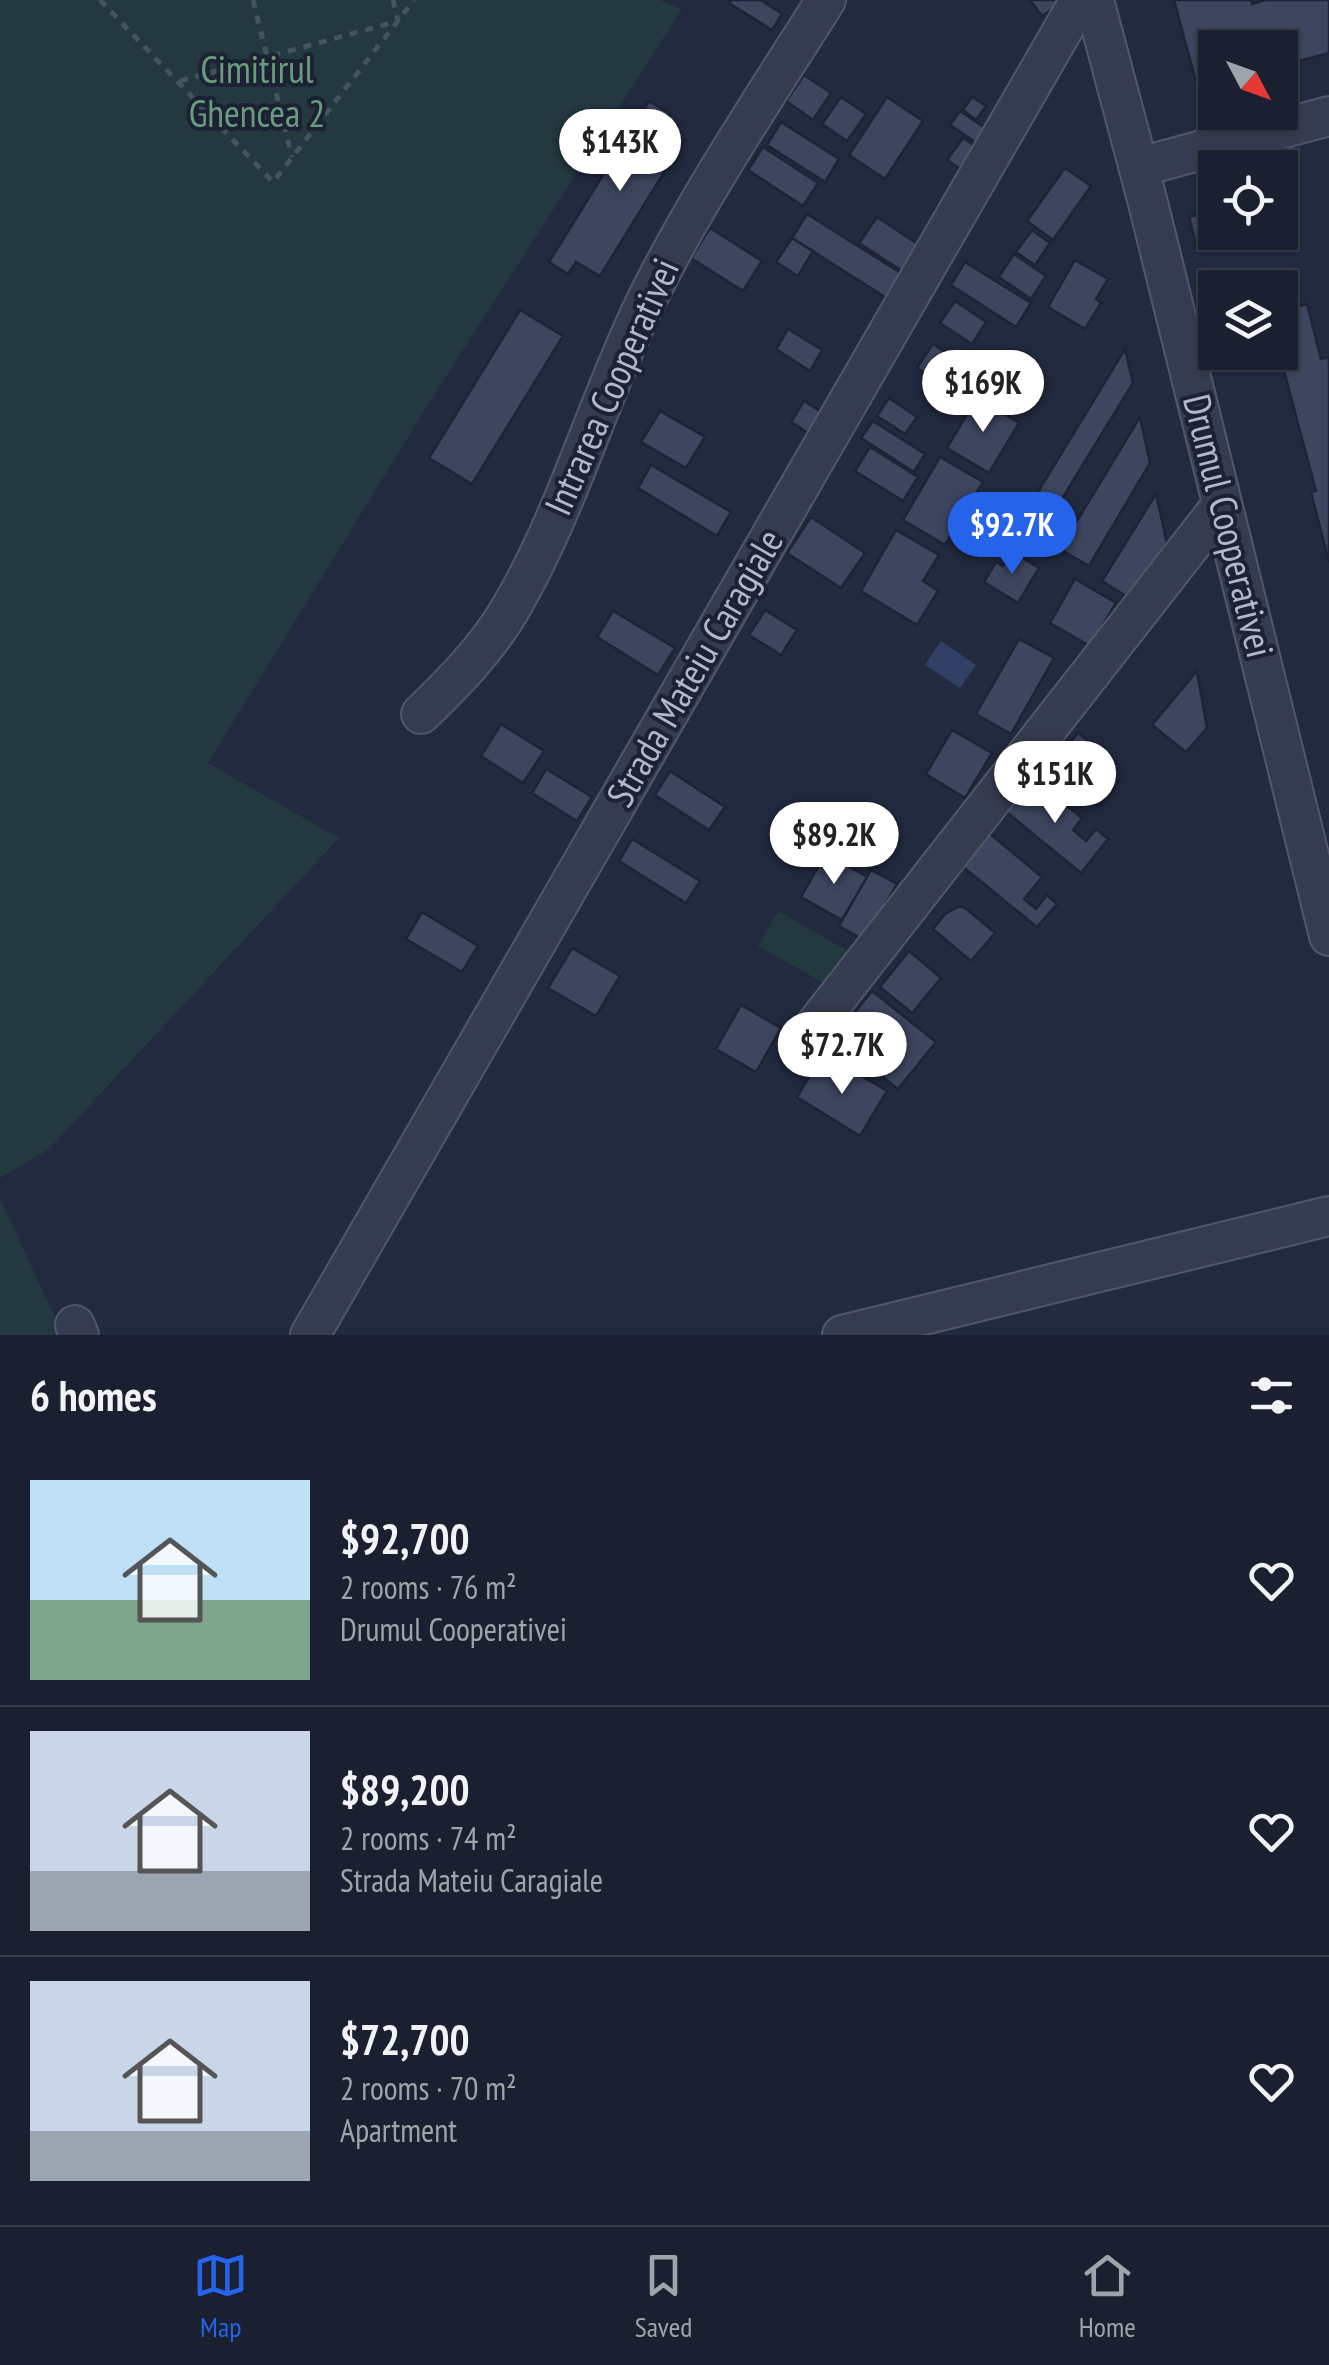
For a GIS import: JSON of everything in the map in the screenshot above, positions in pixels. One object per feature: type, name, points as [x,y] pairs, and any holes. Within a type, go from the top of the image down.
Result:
[{"type":"street","name":"Intrarea Cooperativei","points":[[421,714],[481,651],[508,614],[655,285],[690,218],[826,0]]},
{"type":"street","name":"Strada Mateiu Caragiale","points":[[310,1335],[1080,0]]},
{"type":"street","name":"Drumul Cooperativei","points":[[1094,0],[1329,936]]},
{"type":"street","points":[[1139,167],[1329,116]]},
{"type":"street","points":[[807,1036],[1222,505]]},
{"type":"street","points":[[842,1335],[1329,1216]]},
{"type":"path","points":[[100,0],[274,182],[414,0]]},
{"type":"path","points":[[253,0],[292,158]]},
{"type":"path","points":[[392,0],[398,21]]},
{"type":"path","points":[[178,82],[398,21]]},
{"type":"green space","name":"Cimitirul Ghencea 2","points":[[0,0],[660,0],[682,9],[429,403],[208,763],[339,838],[49,1149],[0,1178]]},
{"type":"green space","points":[[778,911],[848,951],[829,986],[758,946]]},
{"type":"green space","points":[[0,1198],[63,1335],[0,1335]]},
{"type":"water","points":[[941,641],[976,665],[960,688],[925,665]]},
{"type":"building","points":[[761,0],[782,14],[772,30],[729,3]]},
{"type":"building","points":[[1030,0],[1057,0],[1060,4],[1042,16]]},
{"type":"building","points":[[1174,0],[1251,0],[1252,4],[1266,0],[1329,0],[1329,53],[1298,61],[1298,30],[1198,30],[1198,89]]},
{"type":"building","points":[[804,75],[831,93],[813,120],[786,101]]},
{"type":"building","points":[[841,97],[866,114],[847,141],[822,124]]},
{"type":"building","points":[[887,97],[923,121],[885,179],[849,155]]},
{"type":"building","points":[[972,97],[986,106],[976,120],[963,110]]},
{"type":"building","points":[[649,101],[669,113],[661,126],[684,140],[600,276],[576,262],[568,274],[549,262]]},
{"type":"building","points":[[960,111],[994,134],[984,148],[950,125]]},
{"type":"building","points":[[781,122],[839,159],[825,182],[767,145]]},
{"type":"building","points":[[963,138],[983,151],[968,174],[947,160]]},
{"type":"building","points":[[763,147],[818,183],[803,206],[748,170]]},
{"type":"building","points":[[1065,168],[1091,186],[1053,240],[1027,221]]},
{"type":"building","points":[[807,214],[912,280],[896,304],[792,238]]},
{"type":"building","points":[[1198,215],[1198,250],[1206,250],[1198,252],[1189,217]]},
{"type":"building","points":[[877,217],[919,245],[902,271],[859,243]]},
{"type":"building","points":[[710,228],[762,261],[743,291],[691,258]]},
{"type":"building","points":[[1032,230],[1050,243],[1035,265],[1016,252]]},
{"type":"building","points":[[792,238],[813,251],[798,276],[776,262]]},
{"type":"building","points":[[1014,254],[1046,276],[1031,299],[999,277]]},
{"type":"building","points":[[1075,260],[1108,279],[1096,299],[1101,303],[1085,329],[1048,307]]},
{"type":"building","points":[[965,262],[1031,303],[1016,327],[951,285]]},
{"type":"building","points":[[955,301],[986,322],[972,344],[940,323]]},
{"type":"building","points":[[1307,304],[1321,359],[1329,357],[1329,562],[1311,492],[1316,491],[1284,370],[1298,370],[1298,306]]},
{"type":"building","points":[[520,310],[563,336],[472,484],[429,458]]},
{"type":"building","points":[[788,329],[822,350],[810,371],[776,349]]},
{"type":"building","points":[[933,344],[976,373],[961,397],[917,368]]},
{"type":"building","points":[[1125,349],[1133,383],[1036,541],[1016,528]]},
{"type":"building","points":[[972,354],[984,362],[976,373],[965,365]]},
{"type":"building","points":[[977,397],[1019,423],[989,473],[947,448]]},
{"type":"building","points":[[889,398],[917,417],[905,434],[877,416]]},
{"type":"building","points":[[804,401],[831,418],[818,439],[791,422]]},
{"type":"building","points":[[660,411],[705,437],[686,468],[641,442]]},
{"type":"building","points":[[1140,417],[1150,463],[1089,566],[1060,549]]},
{"type":"building","points":[[873,421],[925,454],[914,472],[861,438]]},
{"type":"building","points":[[870,447],[918,477],[903,501],[855,471]]},
{"type":"building","points":[[940,457],[983,482],[945,545],[903,520]]},
{"type":"building","points":[[651,465],[731,512],[717,536],[638,488]]},
{"type":"building","points":[[1156,494],[1167,543],[1131,599],[1102,581]]},
{"type":"building","points":[[811,517],[865,553],[841,588],[787,553]]},
{"type":"building","points":[[896,530],[939,555],[923,581],[938,591],[917,625],[861,591]]},
{"type":"building","points":[[1012,551],[1039,568],[1018,603],[984,582],[996,562],[1003,566]]},
{"type":"building","points":[[1075,579],[1116,603],[1090,646],[1050,623]]},
{"type":"building","points":[[765,610],[797,630],[781,655],[749,635]]},
{"type":"building","points":[[613,611],[675,648],[658,675],[597,637]]},
{"type":"building","points":[[1019,639],[1054,658],[1011,734],[976,714]]},
{"type":"building","points":[[1197,671],[1207,728],[1186,752],[1152,725]]},
{"type":"building","points":[[501,724],[544,751],[523,783],[481,756]]},
{"type":"building","points":[[952,730],[992,753],[965,798],[926,774]]},
{"type":"building","points":[[1078,733],[1118,765],[1110,775],[1118,782],[1099,806],[1050,767]]},
{"type":"building","points":[[546,769],[592,797],[577,821],[532,793]]},
{"type":"building","points":[[670,771],[725,807],[709,830],[655,795]]},
{"type":"building","points":[[1033,776],[1047,788],[1037,800],[1050,810],[1059,799],[1082,818],[1073,830],[1086,841],[1096,829],[1108,839],[1081,873],[1004,810]]},
{"type":"building","points":[[989,833],[1042,877],[1024,899],[1036,909],[1047,895],[1057,904],[1037,927],[962,866]]},
{"type":"building","points":[[632,839],[700,881],[686,903],[619,861]]},
{"type":"building","points":[[826,853],[867,877],[842,920],[801,897]]},
{"type":"building","points":[[871,870],[897,884],[864,940],[839,926]]},
{"type":"building","points":[[964,907],[995,933],[971,961],[933,929],[945,914]]},
{"type":"building","points":[[422,912],[478,946],[462,972],[406,939]]},
{"type":"building","points":[[572,948],[620,976],[596,1016],[548,988]]},
{"type":"building","points":[[909,951],[941,978],[912,1013],[880,987]]},
{"type":"building","points":[[872,991],[936,1042],[898,1089],[834,1038]]},
{"type":"building","points":[[741,1005],[781,1028],[756,1072],[716,1049]]},
{"type":"building","points":[[819,1060],[849,1078],[853,1071],[887,1091],[860,1136],[797,1097]]}]
